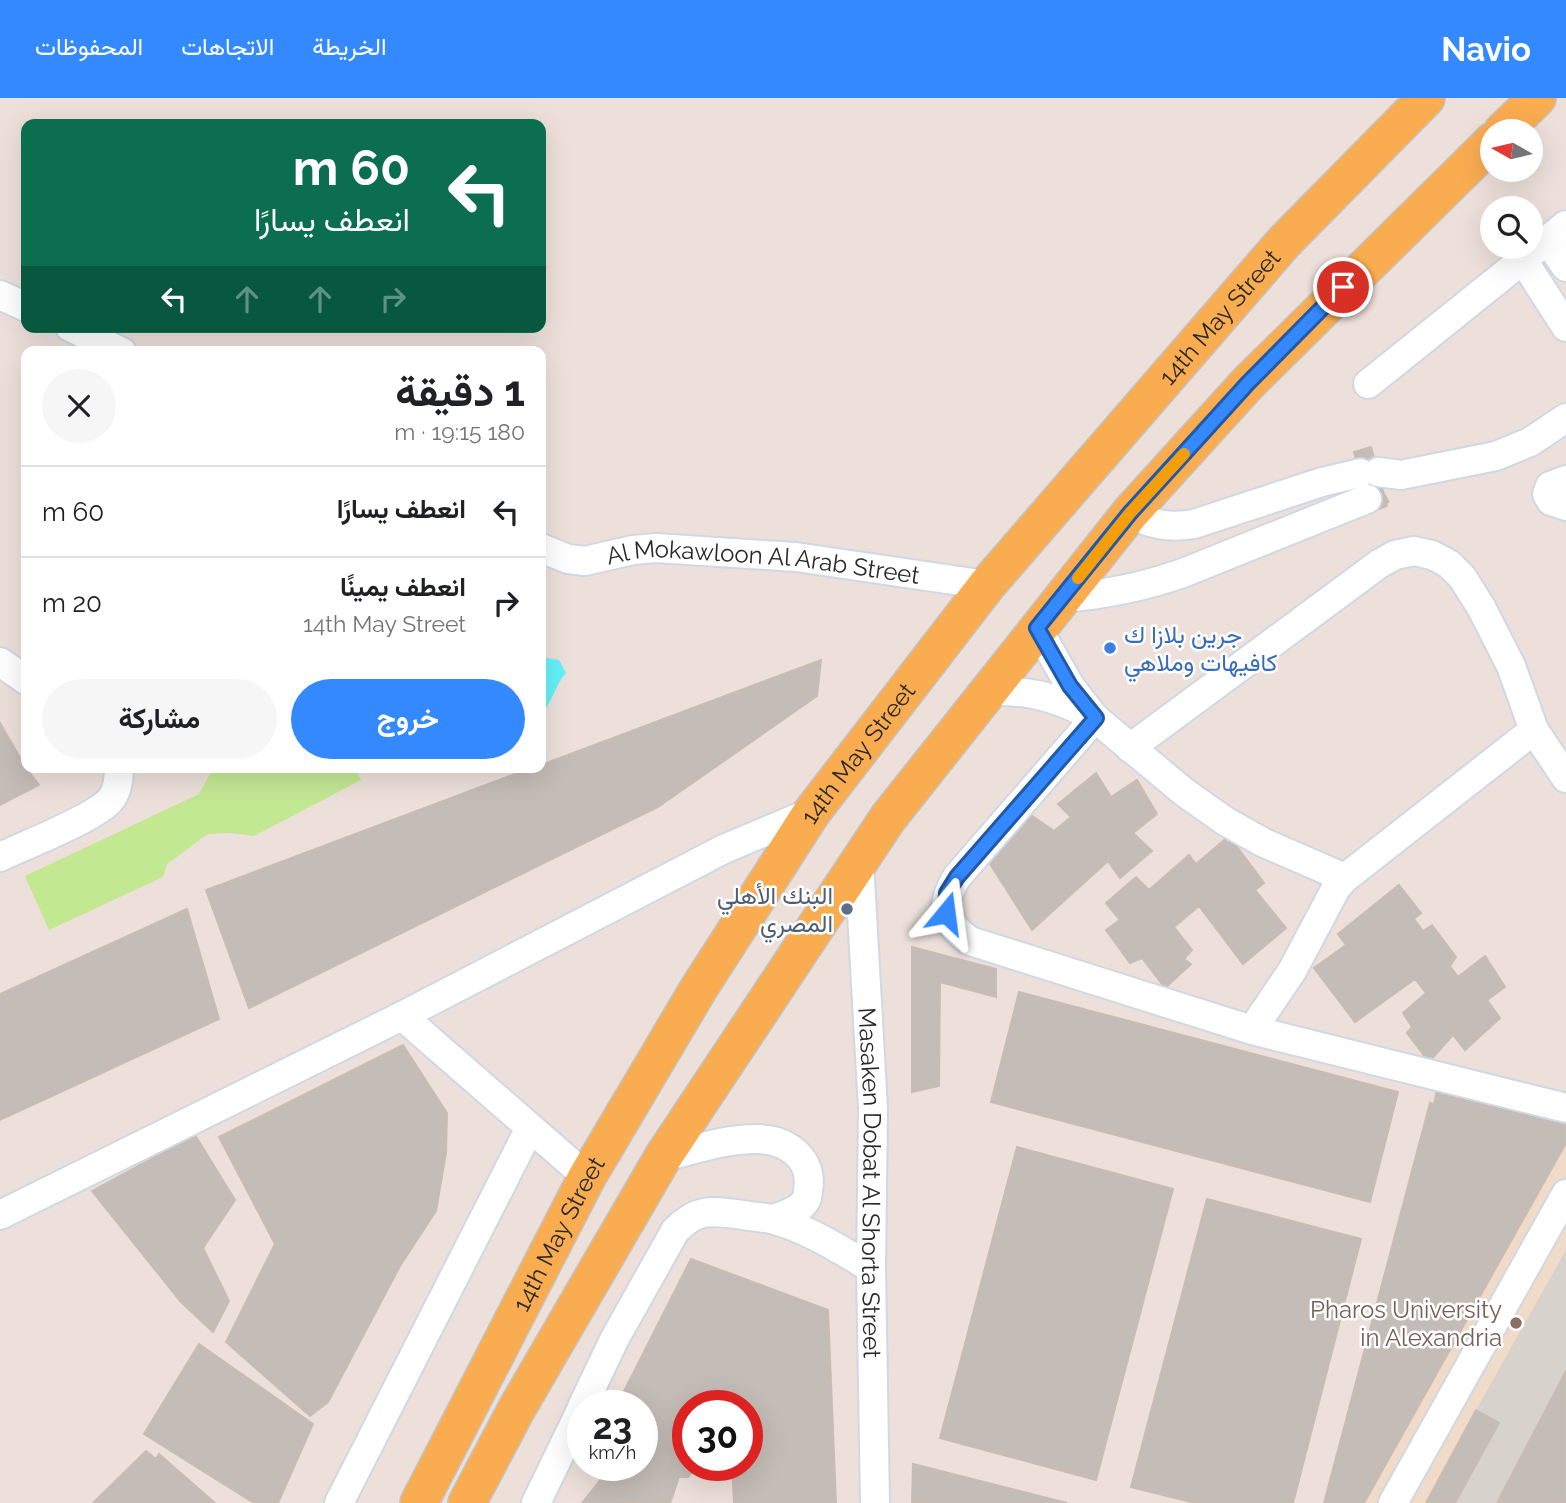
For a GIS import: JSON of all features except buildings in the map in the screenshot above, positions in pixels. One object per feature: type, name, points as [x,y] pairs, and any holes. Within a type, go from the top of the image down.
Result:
[{"type":"main road","name":"14th May Street","points":[[419,1503],[587,1177],[699,988],[811,812],[987,584],[1284,242],[1426,98]]},
{"type":"main road","points":[[1515,119],[1537,98]]},
{"type":"main road","name":"14th May Street","points":[[467,1503],[516,1410],[663,1157],[888,818],[986,691],[1130,513],[1248,383],[1480,154]]},
{"type":"street","points":[[1368,384],[1557,233],[1566,267]]},
{"type":"street","points":[[1523,260],[1566,327]]},
{"type":"street","points":[[82,333],[110,346]]},
{"type":"street","points":[[1130,513],[1161,525],[1178,527],[1194,524],[1322,482],[1378,482],[1496,456],[1530,442],[1566,418]]},
{"type":"street","points":[[1566,480],[1550,486],[1547,494],[1551,501],[1566,506]]},
{"type":"street","points":[[1061,598],[1092,596],[1154,583],[1183,573],[1378,482]]},
{"type":"street","name":"Al Mokawloon Al Arab Street","points":[[546,550],[568,559],[584,561],[633,550],[656,548],[796,557],[987,584]]},
{"type":"street","points":[[1130,748],[1379,564],[1395,555],[1414,551],[1432,555],[1449,564],[1462,577],[1481,607],[1511,666],[1534,730],[1566,778]]},
{"type":"street","points":[[1037,628],[1070,686],[1096,718],[1184,792],[1225,821],[1265,843],[1345,878]]},
{"type":"street","points":[[0,662],[21,677]]},
{"type":"street","points":[[986,691],[1012,691],[1062,700],[1096,718]]},
{"type":"street","points":[[1096,718],[957,877],[947,893],[946,913],[954,930],[970,941],[1252,1030],[1566,1108]]},
{"type":"street","points":[[1252,1030],[1292,971],[1336,888],[1345,878],[1534,730]]},
{"type":"street","points":[[0,857],[96,812],[111,800],[120,782],[119,773]]},
{"type":"street","points":[[0,1215],[402,1016],[724,849],[811,812]]},
{"type":"street","name":"Masaken Dobat Al Shorta Street","points":[[859,861],[873,1109],[875,1503]]},
{"type":"street","points":[[402,1016],[587,1177]]},
{"type":"street","points":[[339,1503],[530,1128]]},
{"type":"street","points":[[663,1157],[736,1141],[760,1139],[783,1144],[802,1157],[810,1178],[806,1200],[794,1211],[774,1219]]},
{"type":"street","points":[[1393,1503],[1566,1194]]},
{"type":"street","points":[[591,1390],[675,1231],[686,1220],[700,1213],[716,1211],[774,1219],[821,1240],[872,1268]]},
{"type":"street","points":[[536,1503],[567,1439]]},
{"type":"shaded area","name":"Pharos University in Alexandria","points":[[1566,1143],[1566,1503],[1364,1503]]},
{"type":"shaded area","points":[[1566,1250],[1566,1371],[1497,1503],[1455,1503],[1498,1423],[1476,1410]]},
{"type":"green space","points":[[210,773],[358,773],[361,780],[254,836],[208,834],[167,864],[163,877],[49,930],[25,876],[199,794]]},
{"type":"water","points":[[546,658],[559,660],[566,673],[546,708]]},
{"type":"tunnel","points":[[1367,499],[1383,490]]},
{"type":"slow traffic","points":[[1078,578],[1130,513],[1184,454]]},
{"type":"place","name":"جرين بلازا ك كافيهات وملاهي","points":[[1110,648]]},
{"type":"place","name":"البنك الأهلي المصري","points":[[847,909]]},
{"type":"place","name":"Pharos University in Alexandria","points":[[1516,1323]]},
{"type":"route","points":[[946,913],[947,893],[957,877],[1096,718],[1070,686],[1037,628],[1130,513],[1248,383],[1343,287]]}]
